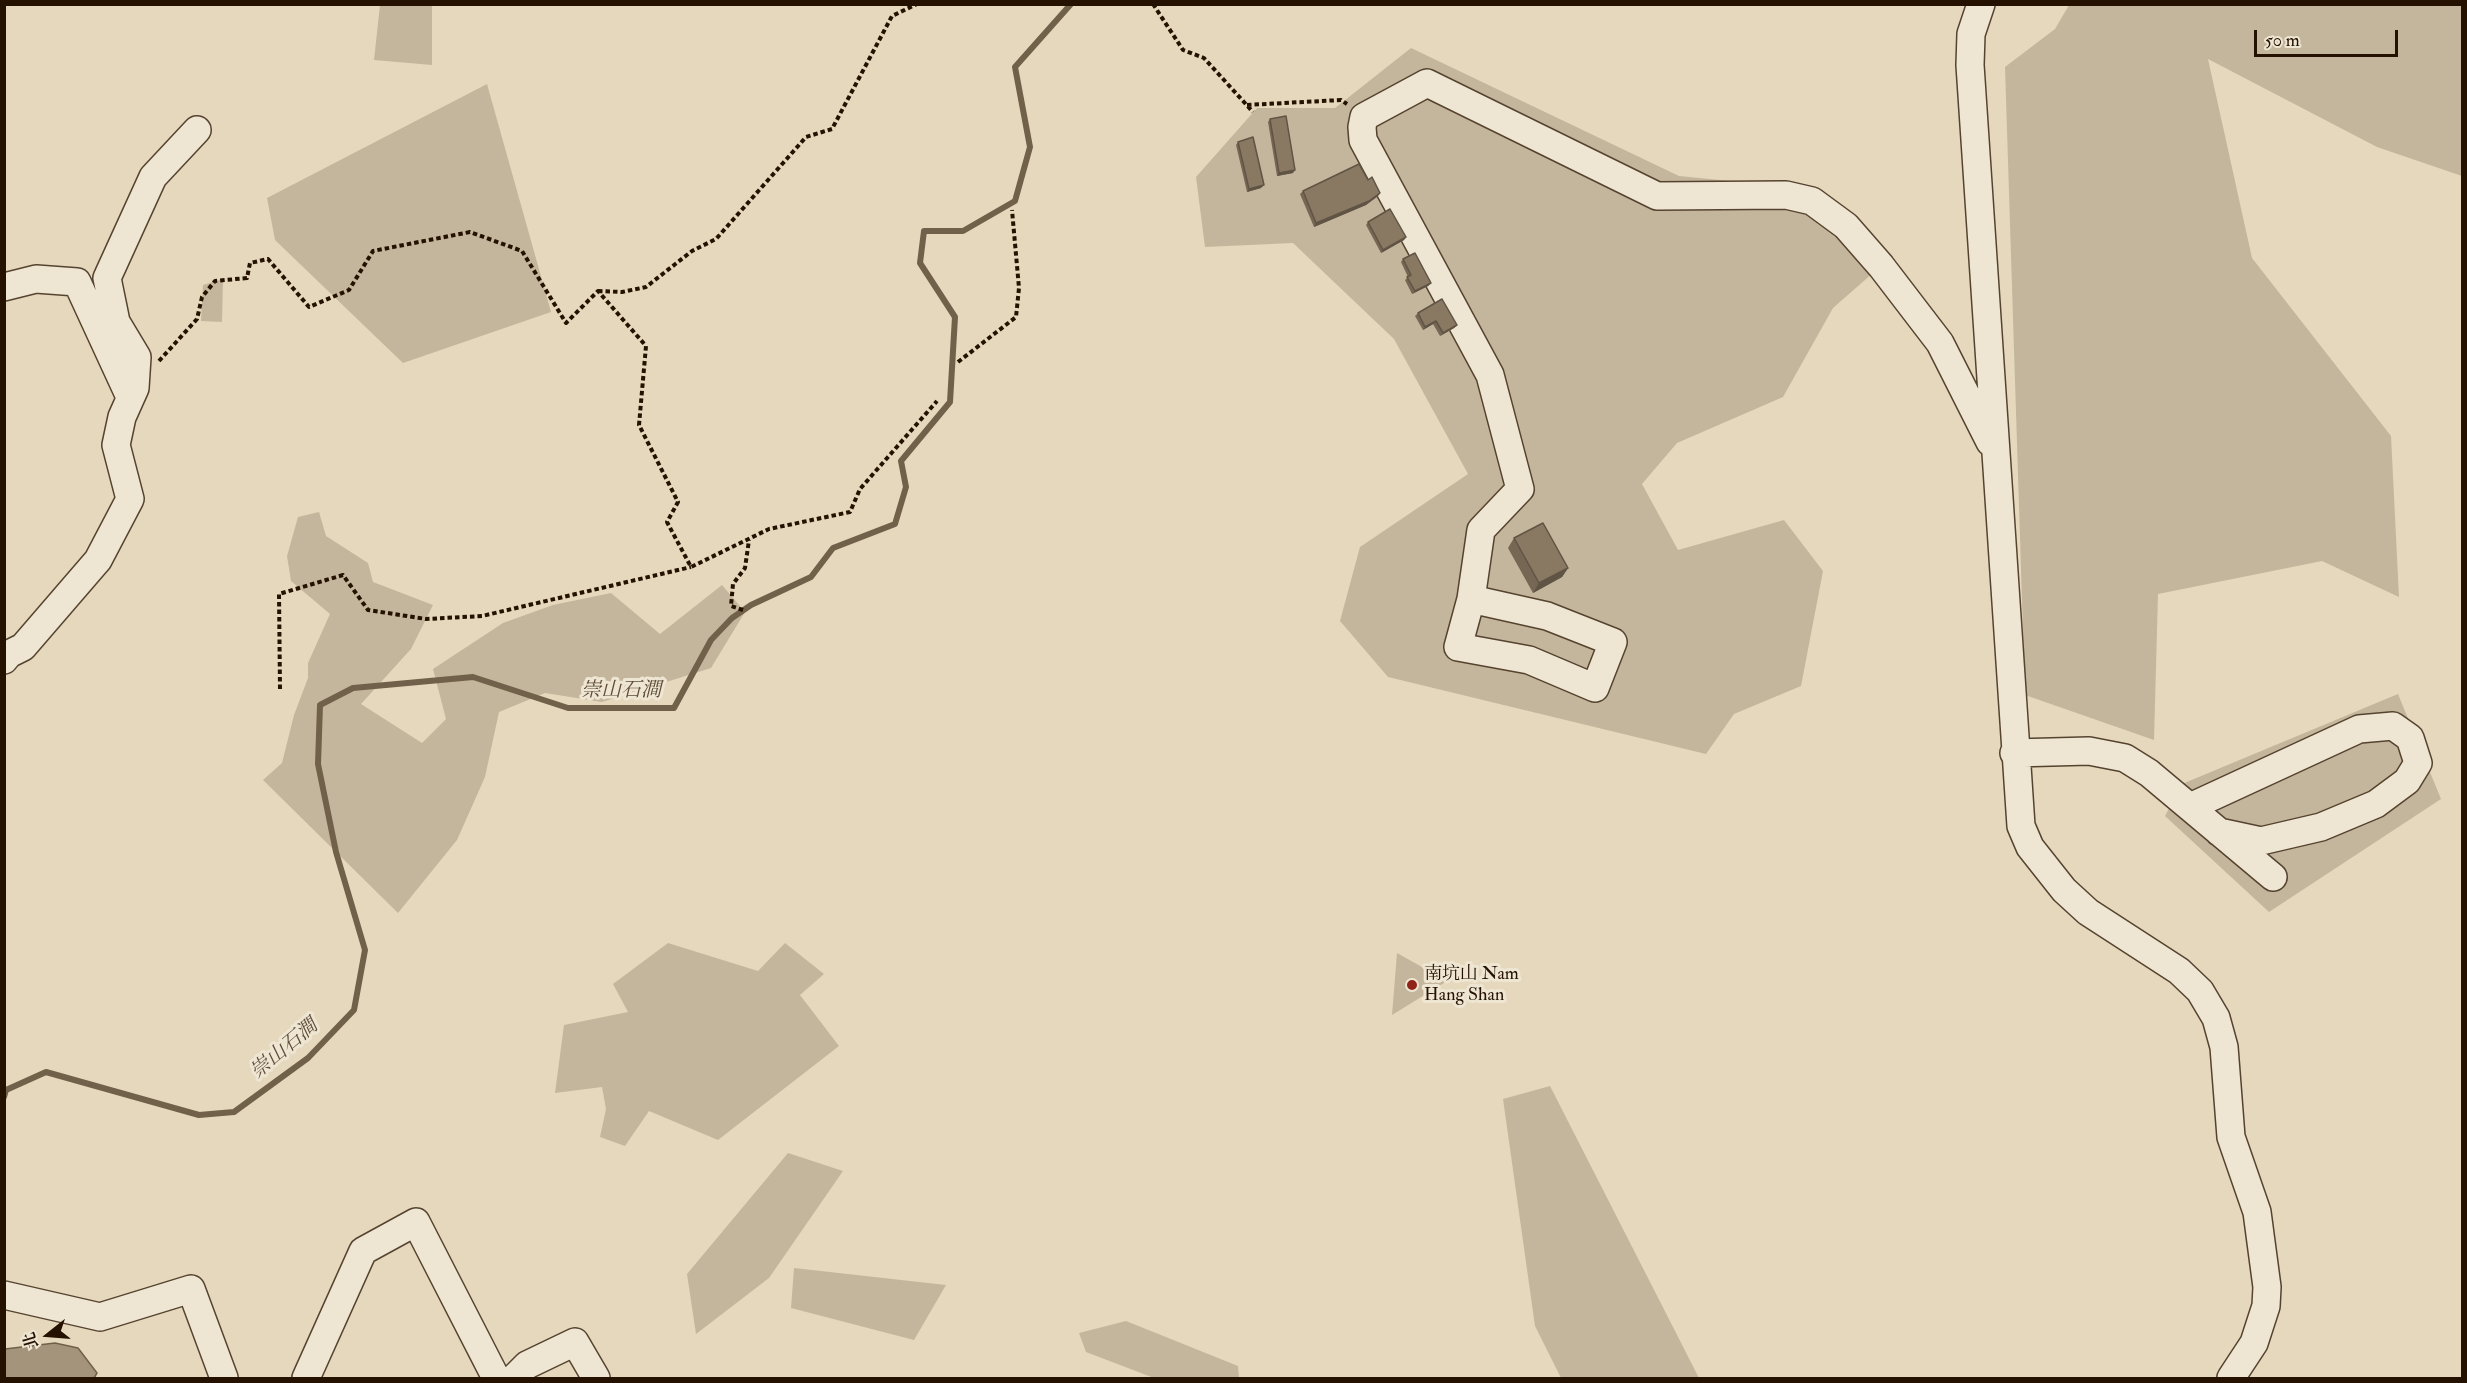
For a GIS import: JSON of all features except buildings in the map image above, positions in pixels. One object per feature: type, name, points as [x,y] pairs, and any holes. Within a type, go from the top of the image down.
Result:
[{"type":"street","points":[[1981,4],[1971,34],[1970,65],[2020,826],[2037,858],[2064,890],[2088,912],[2191,981],[2209,1004],[2221,1031],[2226,1062],[2231,1137],[2257,1212],[2267,1287],[2266,1306],[2254,1343],[2230,1378]]},
{"type":"street","points":[[1471,599],[1547,616],[1613,642],[1595,688],[1529,660],[1458,647],[1471,599],[1481,530],[1520,489],[1490,375],[1363,140],[1364,117],[1427,83],[1656,196],[1786,195],[1812,201],[1846,226],[1940,342],[1995,453]]},
{"type":"street","points":[[6,654],[23,647],[98,560],[130,499],[116,445],[122,417],[135,388],[136,357],[116,322],[107,278],[153,177],[196,130]]},
{"type":"street","points":[[4,287],[36,279],[77,282],[130,397]]},
{"type":"street","points":[[2190,807],[2359,729],[2392,726],[2410,738],[2418,763],[2407,781],[2376,804],[2321,827],[2261,840],[2219,832]]},
{"type":"street","points":[[2014,753],[2089,751],[2125,758],[2149,772],[2273,877]]},
{"type":"street","points":[[306,1378],[363,1251],[416,1222],[496,1378]]},
{"type":"street","points":[[4,1295],[100,1317],[191,1289],[224,1378]]},
{"type":"street","points":[[514,1378],[527,1365],[575,1342],[596,1378]]},
{"type":"path","points":[[158,362],[198,319],[202,297],[215,281],[247,278],[250,263],[268,259],[309,307],[349,290],[373,251],[470,232],[522,251],[566,323],[598,291],[622,292],[646,287],[692,251],[716,239],[806,137],[832,129],[892,16],[916,4]]},
{"type":"path","points":[[1153,4],[1183,50],[1204,58],[1253,112]]},
{"type":"path","points":[[1246,105],[1341,100],[1364,117]]},
{"type":"path","points":[[958,362],[1017,317],[1019,288],[1012,210]]},
{"type":"path","points":[[598,291],[646,346],[639,425],[678,502],[667,522],[692,567]]},
{"type":"path","points":[[280,688],[279,594],[343,575],[368,610],[426,620],[482,616],[692,567],[769,529],[850,512],[860,489],[937,401]]},
{"type":"path","points":[[743,610],[731,606],[733,584],[746,568],[749,540]]},
{"type":"shaded area","points":[[380,5],[432,5],[432,65],[374,60]]},
{"type":"shaded area","points":[[2069,5],[2462,5],[2462,176],[2377,147],[2208,59],[2252,258],[2391,436],[2399,597],[2322,561],[2158,594],[2154,740],[2025,695],[2005,67],[2055,29]]},
{"type":"shaded area","points":[[1411,48],[1679,176],[1771,185],[1881,266],[1833,308],[1783,397],[1677,443],[1642,484],[1678,550],[1784,520],[1823,571],[1801,686],[1734,714],[1706,754],[1388,677],[1340,621],[1360,547],[1468,474],[1394,339],[1293,243],[1205,247],[1196,177],[1257,108],[1335,108]]},
{"type":"shaded area","points":[[487,84],[551,312],[403,363],[275,240],[267,198]]},
{"type":"shaded area","points":[[223,279],[222,322],[201,321],[203,285]]},
{"type":"shaded area","points":[[319,512],[326,536],[368,563],[373,582],[433,605],[411,649],[361,704],[422,743],[446,719],[433,669],[503,623],[553,605],[611,593],[660,634],[722,585],[745,612],[711,668],[602,702],[545,693],[499,712],[485,777],[457,840],[398,913],[263,780],[282,763],[294,715],[308,678],[308,663],[330,614],[291,581],[287,556],[298,517]]},
{"type":"shaded area","points":[[2398,694],[2441,799],[2269,912],[2165,816],[2182,784]]},
{"type":"shaded area","points":[[668,943],[758,971],[785,943],[824,974],[800,995],[839,1046],[718,1140],[649,1111],[625,1146],[600,1137],[606,1109],[602,1087],[555,1093],[564,1025],[628,1012],[613,984]]},
{"type":"shaded area","points":[[1397,953],[1447,981],[1392,1015]]},
{"type":"shaded area","points":[[1550,1086],[1699,1378],[1561,1378],[1535,1326],[1503,1099]]},
{"type":"shaded area","points":[[788,1153],[843,1171],[769,1278],[696,1334],[687,1274]]},
{"type":"shaded area","points":[[794,1268],[946,1285],[914,1340],[791,1308]]},
{"type":"shaded area","points":[[1126,1321],[1238,1366],[1239,1378],[1154,1378],[1086,1352],[1079,1333]]},
{"type":"shaded area","points":[[55,1343],[78,1348],[97,1373],[94,1378],[5,1378],[5,1349]]},
{"type":"waterway","name":"崇山石澗","points":[[4,1097],[6,1090],[46,1072],[199,1115],[234,1112],[308,1058],[354,1010],[365,950],[336,852],[318,764],[320,705],[353,688],[473,677],[568,708],[674,708],[711,640],[732,618],[751,605],[811,577],[833,548],[895,524],[906,487],[901,461],[950,402],[955,317],[920,263],[924,231],[963,231],[1015,201],[1030,147],[1015,67],[1071,4]]},
{"type":"place","name":"南坑山 Nam Hang Shan","points":[[1412,985]]}]
